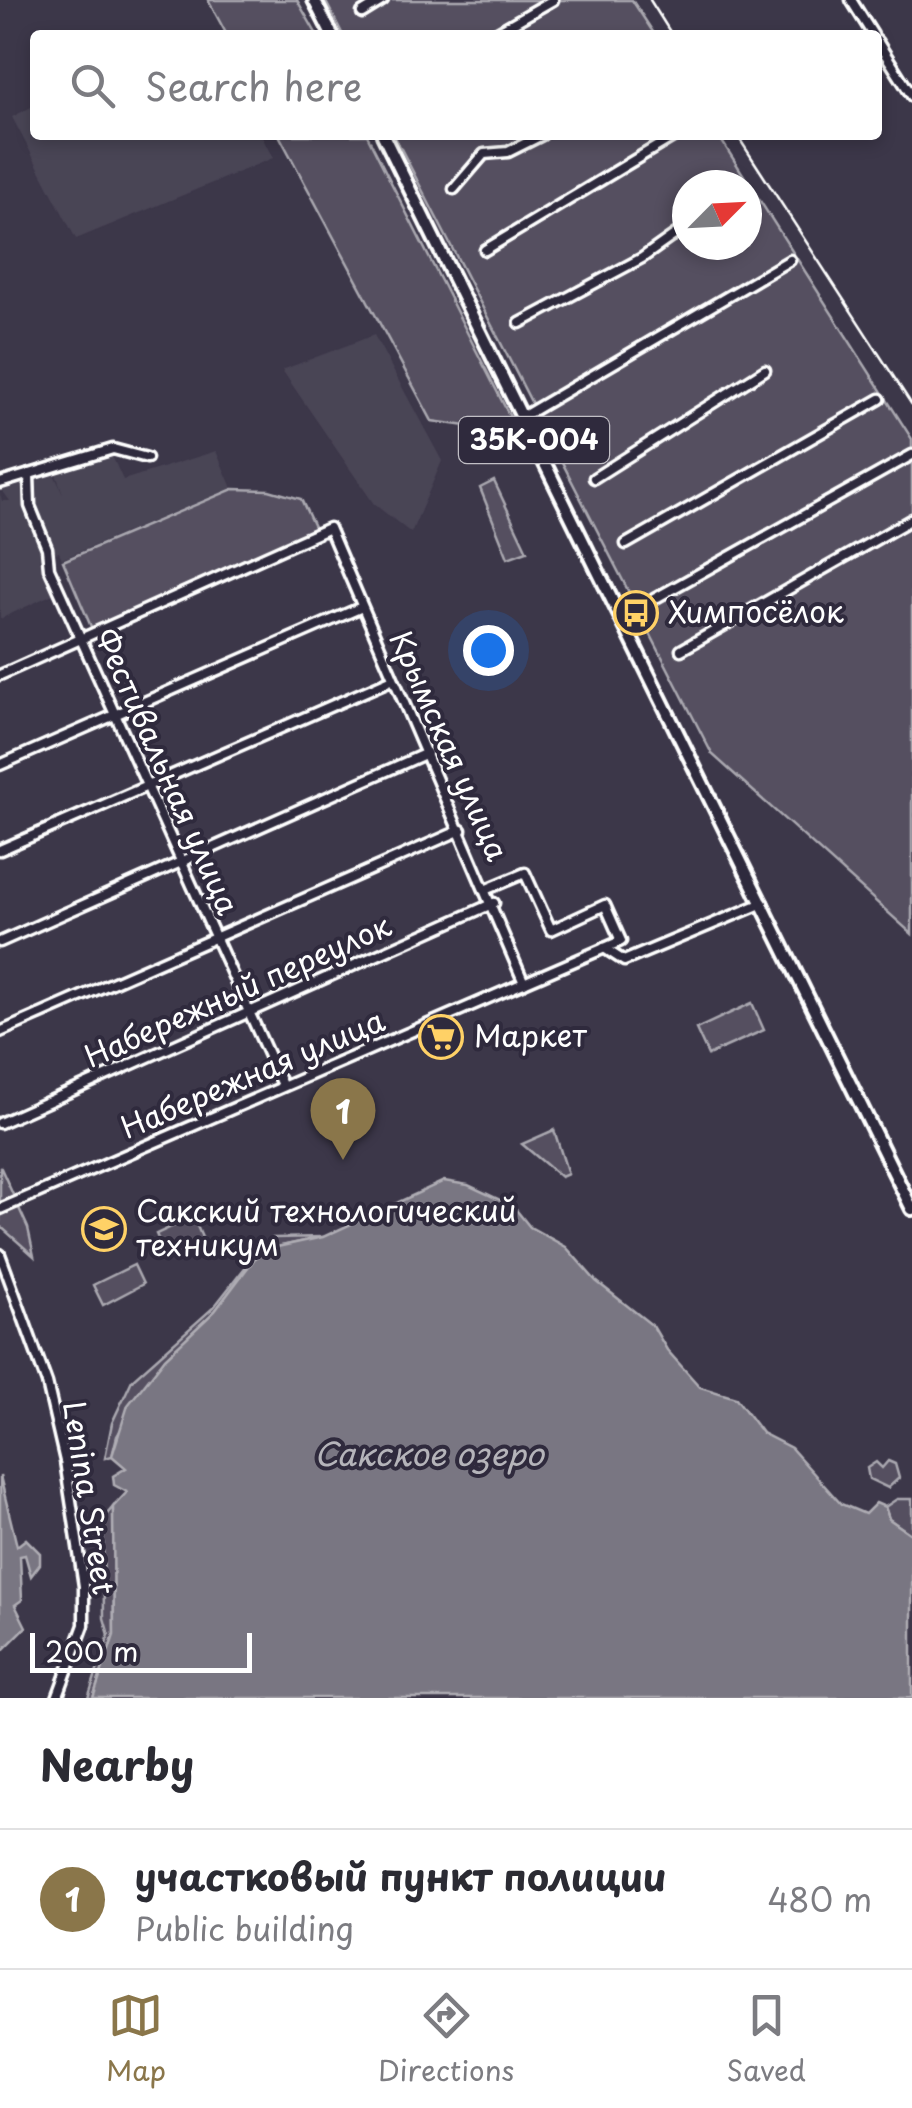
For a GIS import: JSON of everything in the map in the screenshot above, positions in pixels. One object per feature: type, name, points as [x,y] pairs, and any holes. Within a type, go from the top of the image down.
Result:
[{"type":"main road","points":[[314,0],[329,30]]},
{"type":"main road","name":"35К-004","points":[[385,140],[912,1210]]},
{"type":"street","points":[[362,13],[383,0]]},
{"type":"street","points":[[501,30],[553,0]]},
{"type":"street","points":[[851,0],[870,30]]},
{"type":"street","points":[[882,49],[912,96]]},
{"type":"street","points":[[454,190],[484,154],[508,152],[532,140]]},
{"type":"street","points":[[484,250],[668,140]]},
{"type":"street","points":[[520,324],[642,258],[672,237]]},
{"type":"street","points":[[522,417],[790,260]]},
{"type":"street","points":[[594,478],[765,370]]},
{"type":"street","points":[[626,544],[880,399]]},
{"type":"street","points":[[0,482],[114,449],[146,458]]},
{"type":"street","points":[[654,599],[912,454]]},
{"type":"street","name":"Фестивальная улица","points":[[28,474],[30,506],[47,548],[49,568],[282,1085]]},
{"type":"street","points":[[681,650],[912,519]]},
{"type":"street","name":"Крымская улица","points":[[80,638],[328,528],[391,680],[428,753],[494,904],[524,982]]},
{"type":"street","points":[[0,765],[362,607]]},
{"type":"street","points":[[0,675],[80,638]]},
{"type":"street","points":[[0,850],[391,680]]},
{"type":"street","points":[[0,942],[428,753]]},
{"type":"street","points":[[0,1032],[461,830]]},
{"type":"street","points":[[487,888],[525,873],[551,930],[605,905],[621,940],[604,948]]},
{"type":"street","points":[[604,948],[624,961],[763,903]]},
{"type":"street","name":"Набережный переулок","points":[[0,1123],[494,904]]},
{"type":"street","name":"Набережная улица","points":[[0,1210],[604,948]]},
{"type":"street","name":"Lenina Street","points":[[0,1254],[36,1344],[65,1460],[84,1586],[84,1625],[57,1698]]},
{"type":"shaded area","points":[[208,0],[297,0],[314,30],[224,30]]},
{"type":"shaded area","points":[[325,0],[632,0],[652,30],[340,30]]},
{"type":"shaded area","points":[[30,108],[30,140],[264,140],[273,158],[76,239],[12,117]]},
{"type":"shaded area","points":[[282,140],[370,140],[510,417],[480,428],[432,421]]},
{"type":"shaded area","points":[[397,140],[721,140],[740,170],[672,170],[672,260],[762,260],[762,204],[912,439],[912,934],[712,754]]},
{"type":"shaded area","points":[[374,335],[442,461],[411,533],[374,504],[282,370]]},
{"type":"shaded area","points":[[216,451],[232,488],[62,559],[59,552],[39,559],[55,593],[0,619],[0,493],[2,501],[10,501],[2,490],[53,472],[63,494],[56,474],[112,456],[123,480]]},
{"type":"shaded area","points":[[494,481],[527,551],[508,558],[480,488]]},
{"type":"shaded area","points":[[233,489],[269,490],[301,499],[315,529],[92,629],[63,561]]},
{"type":"shaded area","points":[[752,1003],[764,1030],[708,1055],[696,1029]]},
{"type":"shaded area","points":[[554,1130],[568,1174],[561,1177],[522,1144]]},
{"type":"shaded area","points":[[0,1166],[28,1228],[34,1256],[0,1226]]},
{"type":"shaded area","points":[[193,1217],[204,1242],[167,1258],[156,1234]]},
{"type":"shaded area","points":[[323,1237],[268,1249],[255,1258],[215,1311],[165,1358],[117,1436],[112,1456],[105,1458],[112,1423],[132,1380],[214,1307],[258,1251],[273,1238]]},
{"type":"shaded area","points":[[134,1265],[143,1284],[103,1305],[93,1285]]},
{"type":"shaded area","points":[[888,1461],[895,1464],[899,1478],[888,1488],[869,1479],[867,1468],[876,1462],[882,1468]]},
{"type":"shaded area","points":[[897,1499],[912,1499],[912,1535],[889,1519],[885,1507]]},
{"type":"shaded area","points":[[113,1507],[114,1635],[93,1698],[88,1698],[109,1635],[104,1618],[103,1519]]},
{"type":"water","name":"Сакское озеро","points":[[444,1181],[468,1185],[513,1206],[530,1227],[566,1247],[596,1281],[653,1326],[667,1350],[700,1387],[736,1398],[762,1433],[791,1448],[841,1504],[865,1514],[876,1503],[885,1507],[889,1519],[912,1535],[912,1698],[93,1698],[114,1635],[113,1507],[127,1492],[114,1485],[113,1476],[126,1468],[112,1456],[128,1405],[165,1358],[215,1311],[255,1258],[268,1249],[323,1237]]},
{"type":"water","points":[[0,1476],[17,1546],[26,1539],[40,1553],[40,1564],[31,1576],[25,1555],[20,1556],[22,1600],[15,1605],[26,1627],[0,1653]]},
{"type":"railway","points":[[650,0],[669,30]]},
{"type":"railway","points":[[740,140],[912,405]]},
{"type":"place","name":"Химпосёлок","points":[[636,613]]},
{"type":"place","name":"Маркет","points":[[441,1037]]},
{"type":"place","name":"участковый пункт полиции","points":[[343,1160]]},
{"type":"place","name":"Сакский технологический техникум","points":[[104,1229]]}]
